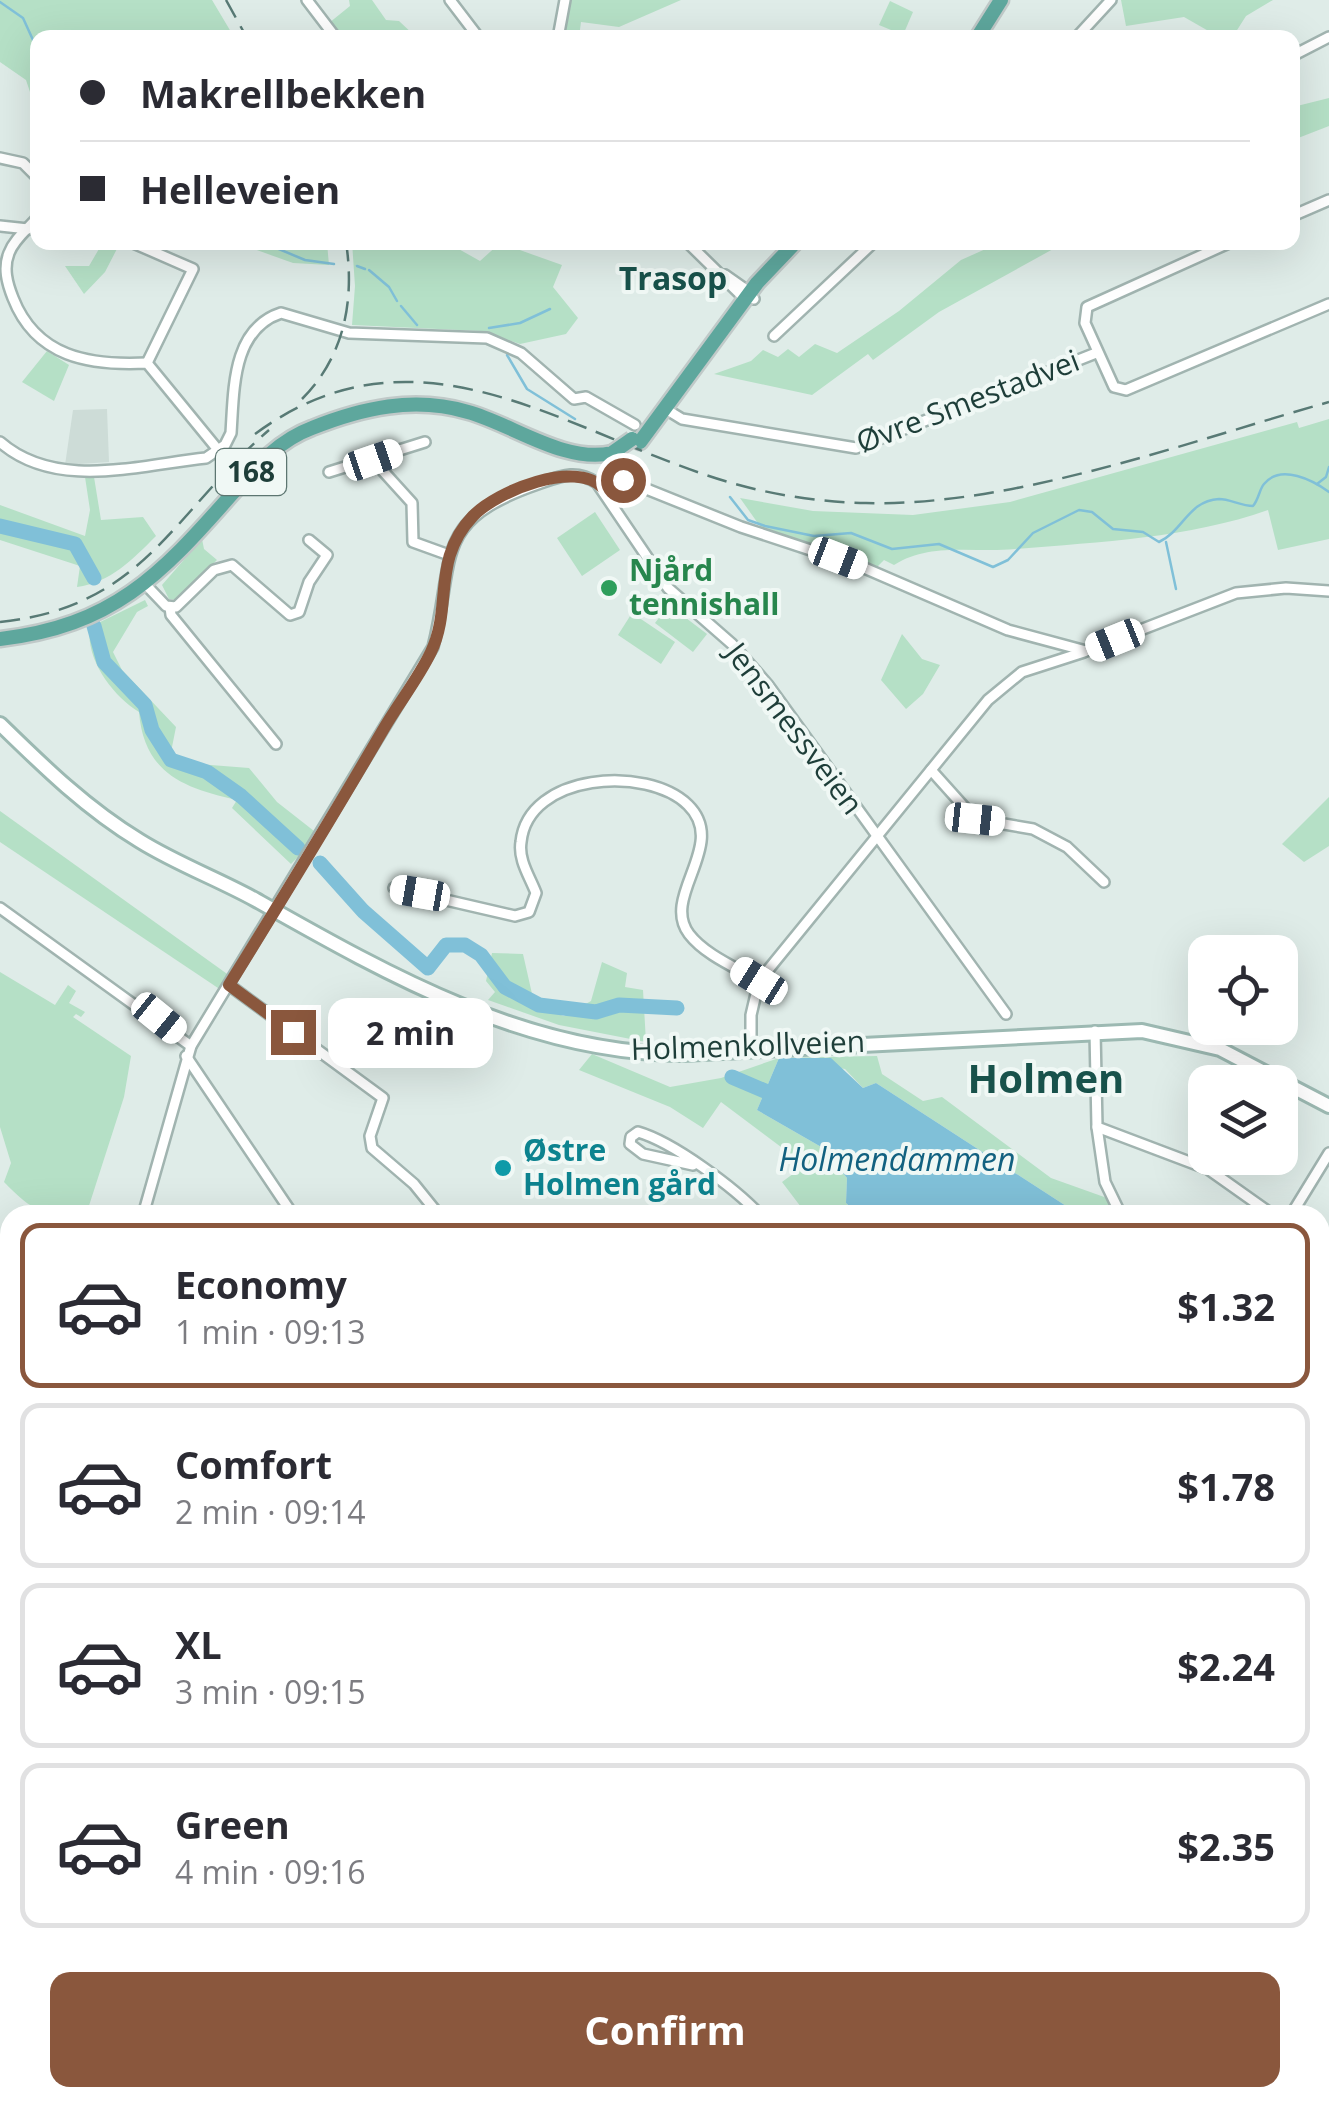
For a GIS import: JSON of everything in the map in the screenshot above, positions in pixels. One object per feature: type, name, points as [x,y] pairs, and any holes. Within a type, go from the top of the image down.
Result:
[{"type":"main road","points":[[975,30],[1001,0]]},
{"type":"main road","points":[[980,30],[987,18]]},
{"type":"main road","name":"168","points":[[0,639],[70,626],[116,604],[169,565],[262,460],[312,428],[383,407],[434,404],[472,413],[584,463],[606,464],[662,410],[789,250]]},
{"type":"main road","name":"Holmenkollveien","points":[[0,724],[70,791],[114,824],[402,982],[564,1039],[647,1054],[1095,1031],[1149,1032],[1200,1042],[1329,1106]]},
{"type":"street","points":[[307,0],[328,30]]},
{"type":"street","points":[[450,0],[473,30]]},
{"type":"street","points":[[559,30],[565,0]]},
{"type":"street","points":[[1083,30],[1111,0]]},
{"type":"street","points":[[321,30],[322,24]]},
{"type":"street","points":[[1300,52],[1329,37]]},
{"type":"street","points":[[0,158],[23,164],[30,171]]},
{"type":"street","points":[[1300,213],[1329,200]]},
{"type":"street","points":[[0,226],[28,228]]},
{"type":"street","points":[[28,228],[13,245],[5,265],[8,286],[27,326],[51,347],[86,363],[147,364],[219,451]]},
{"type":"street","points":[[147,364],[193,269],[150,250]]},
{"type":"street","points":[[695,250],[750,296]]},
{"type":"street","points":[[774,336],[865,250]]},
{"type":"street","name":"Øvre Smestadvei","points":[[1212,250],[1089,305],[1084,318],[1114,387],[1126,390],[1329,304]]},
{"type":"street","points":[[0,442],[32,464],[72,472],[206,458],[219,451],[230,433],[243,346],[266,318],[292,314],[349,333],[487,338],[521,353],[574,398],[591,399],[636,435]]},
{"type":"street","name":"Øvre Smestadvei","points":[[662,410],[682,419],[856,448],[1096,353]]},
{"type":"street","points":[[328,472],[425,442]]},
{"type":"street","points":[[373,460],[412,503],[413,542],[449,555]]},
{"type":"street","points":[[146,1205],[186,1056],[433,647],[449,555],[460,532],[482,508],[561,475],[585,475],[603,488],[613,482],[629,482],[741,527],[862,568],[1008,630],[1086,652]]},
{"type":"street","name":"Jensmessveien","points":[[603,488],[659,577],[759,675],[1006,1014]]},
{"type":"street","points":[[170,607],[187,600],[224,564],[232,566],[290,615],[299,612],[309,582],[327,555],[309,540]]},
{"type":"street","points":[[146,584],[170,607],[171,615],[276,744]]},
{"type":"street","points":[[751,1049],[751,1015],[759,981],[1011,677],[1236,593],[1286,588],[1329,591]]},
{"type":"street","points":[[931,770],[975,819],[1033,829],[1066,846],[1104,882]]},
{"type":"street","points":[[394,888],[515,916],[529,912],[536,893],[520,842],[539,809],[558,794],[591,783],[645,784],[688,804],[699,825],[698,861],[681,906],[684,926],[698,944],[759,981]]},
{"type":"street","points":[[0,908],[192,1046]]},
{"type":"street","points":[[229,985],[383,1098],[370,1136],[372,1148],[414,1184],[431,1205]]},
{"type":"street","points":[[1095,1031],[1097,1128],[1105,1182],[1116,1205]]},
{"type":"street","points":[[186,1056],[286,1205]]},
{"type":"street","points":[[1097,1128],[1199,1164],[1242,1189],[1260,1205]]},
{"type":"street","points":[[693,1164],[643,1154],[630,1144],[631,1136],[638,1132],[647,1134],[726,1185],[749,1205]]},
{"type":"street","points":[[1297,1205],[1329,1153]]},
{"type":"shaded area","points":[[107,409],[109,462],[65,465],[73,410]]},
{"type":"green space","points":[[0,0],[212,0],[230,30],[30,30],[30,92],[26,80],[0,62]]},
{"type":"green space","points":[[349,0],[372,0],[386,20],[399,21],[409,30],[332,30],[329,23],[350,6]]},
{"type":"green space","points":[[569,0],[681,0],[619,27],[581,22],[580,30],[565,30]]},
{"type":"green space","points":[[1121,0],[1273,0],[1246,16],[1237,30],[1207,30],[1184,17],[1126,26]]},
{"type":"green space","points":[[890,1],[913,12],[905,30],[879,25]]},
{"type":"green space","points":[[1329,98],[1329,126],[1300,137],[1300,105]]},
{"type":"green space","points":[[98,250],[116,250],[105,272],[84,294],[65,266],[89,266]]},
{"type":"green space","points":[[257,250],[328,250],[329,265],[293,263]]},
{"type":"green space","points":[[353,250],[460,250],[480,261],[492,250],[520,250],[562,265],[553,287],[578,318],[566,334],[520,344],[481,331],[352,325]]},
{"type":"green space","points":[[983,250],[1051,250],[939,312],[873,360],[868,354],[812,395],[714,374],[751,361],[763,350],[778,357],[788,349],[799,357],[815,344],[837,353],[899,311],[961,260]]},
{"type":"green space","points":[[47,351],[69,365],[54,401],[22,382]]},
{"type":"green space","points":[[1329,419],[1329,539],[1278,550],[1268,510],[1176,533],[1015,549],[938,551],[894,565],[884,560],[875,569],[762,529],[740,498],[813,511],[913,515],[1010,502],[1297,422],[1299,428]]},
{"type":"green space","points":[[85,477],[94,477],[101,520],[143,517],[156,536],[110,575],[77,587],[80,566],[0,540],[0,505],[85,536],[90,510]]},
{"type":"green space","points":[[595,512],[620,550],[582,576],[557,538]]},
{"type":"green space","points":[[202,539],[204,549],[217,560],[177,600],[169,599],[162,585]]},
{"type":"green space","points":[[145,600],[148,606],[137,612],[113,652],[122,670],[176,727],[171,752],[198,764],[249,768],[277,802],[314,831],[308,847],[291,864],[232,808],[237,800],[184,783],[158,763],[142,733],[139,712],[120,696],[96,664],[90,627]]},
{"type":"green space","points":[[669,605],[707,634],[693,652],[655,623]]},
{"type":"green space","points":[[632,613],[675,642],[661,664],[618,635]]},
{"type":"green space","points":[[902,634],[922,659],[940,665],[923,694],[906,709],[881,680]]},
{"type":"green space","points":[[1329,797],[1329,846],[1304,862],[1282,844]]},
{"type":"green space","points":[[0,811],[230,976],[221,990],[0,842]]},
{"type":"green space","points":[[492,953],[523,954],[535,1007],[564,1016],[591,1001],[602,962],[627,973],[625,987],[643,990],[646,1042],[559,1025],[488,1000],[495,992],[486,981]]},
{"type":"green space","points":[[0,972],[55,1005],[68,985],[76,991],[69,1003],[85,1012],[81,1017],[73,1017],[131,1056],[124,1097],[89,1205],[30,1205],[23,1200],[4,1182],[11,1163],[0,1127]]},
{"type":"green space","points":[[592,1054],[670,1087],[721,1078],[779,1058],[757,1110],[823,1148],[847,1178],[848,1205],[799,1205],[782,1182],[805,1165],[721,1102],[703,1128],[670,1107],[579,1070]]},
{"type":"green space","points":[[877,1056],[882,1074],[923,1101],[942,1097],[1051,1178],[1107,1198],[1111,1205],[1065,1205],[876,1083],[863,1088],[845,1069],[779,1058]]},
{"type":"water","name":"Holmendammen","points":[[779,1058],[831,1058],[863,1088],[876,1083],[1065,1205],[848,1205],[847,1178],[823,1148],[757,1110]]},
{"type":"waterway","points":[[0,2],[23,18],[30,33]]},
{"type":"waterway","points":[[281,250],[305,260],[334,264]]},
{"type":"waterway","points":[[357,266],[365,269]]},
{"type":"waterway","points":[[369,270],[389,287],[397,301]]},
{"type":"waterway","points":[[401,306],[417,325]]},
{"type":"waterway","points":[[489,328],[520,323],[550,309]]},
{"type":"waterway","points":[[507,355],[527,389],[575,419]]},
{"type":"waterway","points":[[1317,484],[1326,477],[1329,467]]},
{"type":"waterway","points":[[730,497],[748,520],[765,526],[814,536],[851,533],[892,549],[939,544],[993,567],[1008,560],[1033,533],[1079,510],[1092,512],[1113,529],[1143,532],[1159,542],[1193,510],[1209,501],[1223,499],[1253,506],[1264,484],[1279,475],[1306,479],[1329,492]]},
{"type":"waterway","points":[[0,526],[75,544],[94,578]]},
{"type":"waterway","points":[[1166,542],[1176,589]]},
{"type":"waterway","points":[[94,626],[104,662],[145,705],[152,730],[171,760],[207,772],[241,796],[298,848]]},
{"type":"waterway","points":[[320,863],[363,911],[428,968],[446,945],[465,945],[481,955],[505,987],[539,1005],[596,1012],[619,1005],[677,1008]]},
{"type":"waterway","points":[[732,1077],[765,1091]]},
{"type":"railway","points":[[226,0],[243,30]]},
{"type":"railway","points":[[302,399],[328,365],[343,327],[349,286],[347,250]]},
{"type":"railway","points":[[255,434],[312,401],[369,385],[424,383],[479,391],[534,408],[743,486],[804,498],[866,503],[980,495],[1039,483],[1159,453],[1329,402]]},
{"type":"railway","points":[[0,622],[49,613],[89,597],[123,577],[269,430]]},
{"type":"place","name":"Njård tennishall","points":[[609,588]]},
{"type":"place","name":"Østre Holmen gård","points":[[503,1168]]},
{"type":"district","name":"Trasop","points":[[673,279]]},
{"type":"district","name":"Holmen","points":[[1046,1079]]},
{"type":"route","points":[[293,1032],[229,985],[426,661],[437,633],[443,576],[460,532],[482,508],[502,496],[561,475],[585,475],[603,488],[623,480]]}]
